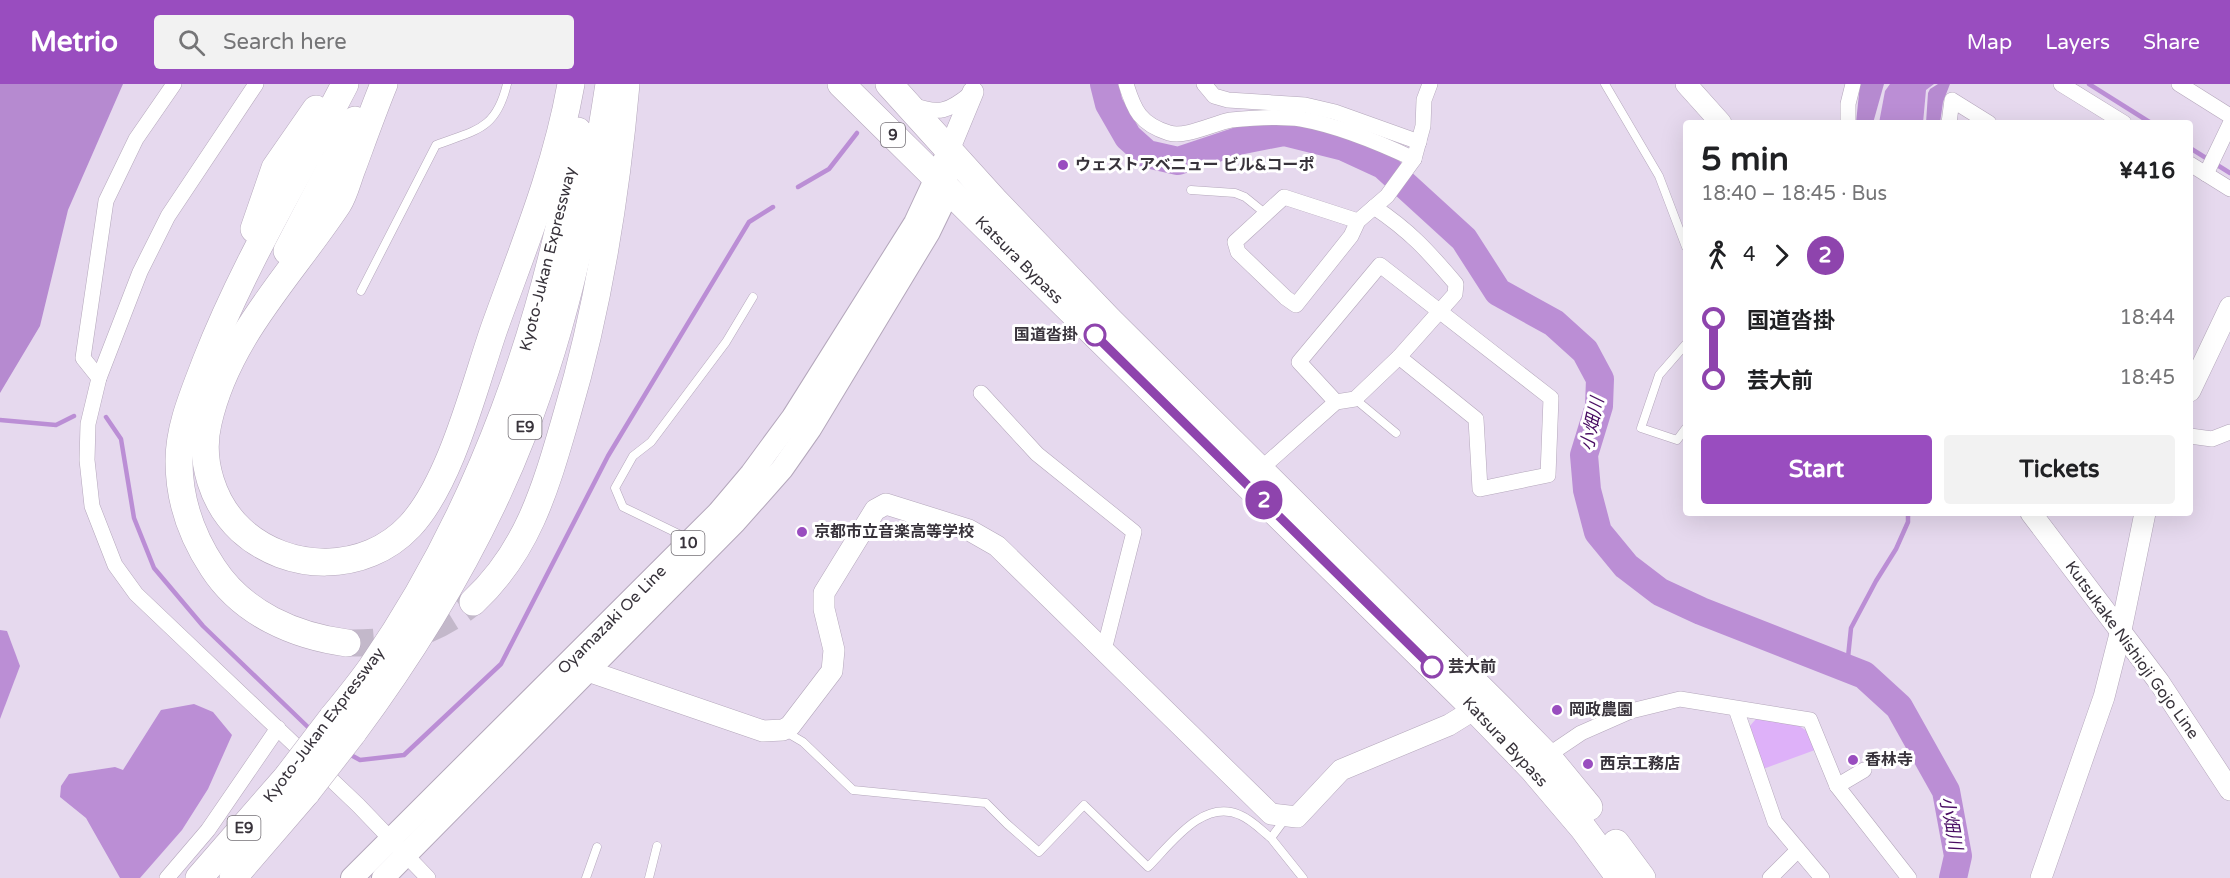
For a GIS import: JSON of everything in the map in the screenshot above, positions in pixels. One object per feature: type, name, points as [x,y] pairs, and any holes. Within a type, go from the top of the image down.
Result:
[{"type":"highway","points":[[333,84],[275,168],[195,390],[181,438],[179,460],[184,507],[192,531],[218,576],[256,611],[277,623],[323,640],[347,643]]},
{"type":"highway","points":[[225,312],[345,84]]},
{"type":"highway","points":[[374,84],[222,379],[207,426],[206,450],[209,473],[215,494],[226,513],[261,545],[282,555],[305,561],[328,563],[350,560],[372,553],[392,542],[423,510],[445,467],[549,175],[571,84]]},
{"type":"highway","points":[[247,328],[340,201],[384,84]]},
{"type":"highway","name":"Kyoto-Jukan Expressway","points":[[342,726],[371,669],[434,564],[472,488],[499,424],[542,294],[574,154],[586,84]]},
{"type":"highway","name":"Kyoto-Jukan Expressway","points":[[233,878],[297,784],[342,726],[391,681],[461,567],[495,497],[523,432],[549,360],[567,298],[598,158],[609,84]]},
{"type":"highway","points":[[472,602],[492,585],[522,542],[545,485],[565,423],[591,326],[605,253],[618,171],[626,84]]},
{"type":"highway","points":[[849,86],[943,171]]},
{"type":"highway","name":"Katsura Bypass","points":[[897,93],[943,171],[1597,817],[1642,878]]},
{"type":"highway","name":"Katsura Bypass","points":[[943,171],[1109,320],[1254,476]]},
{"type":"highway","name":"Katsura Bypass","points":[[1539,762],[1620,878]]},
{"type":"highway","name":"Kyoto-Jukan Expressway","points":[[199,878],[297,784]]},
{"type":"main road","name":"Oyamazaki Oe Line","points":[[582,664],[691,540],[718,513],[793,417],[915,223],[943,171]]},
{"type":"main road","name":"Oyamazaki Oe Line","points":[[352,878],[399,847],[582,664],[735,522],[782,469],[810,429],[929,232],[944,201],[943,171]]},
{"type":"main road","name":"Oyamazaki Oe Line","points":[[383,878],[399,847]]},
{"type":"street","points":[[99,378],[83,358],[106,201],[136,139],[174,84]]},
{"type":"street","points":[[256,84],[168,216],[140,272],[99,378],[88,424],[87,460],[92,506],[115,565],[136,594],[278,728],[428,878]]},
{"type":"street","points":[[1126,84],[1133,106],[1147,124],[1171,134],[1229,121],[1299,119],[1340,129],[1390,148],[1412,163]]},
{"type":"street","points":[[1204,84],[1214,96],[1228,100],[1305,105],[1335,112],[1419,142]]},
{"type":"street","points":[[1358,221],[1284,197],[1235,242],[1238,252],[1286,298],[1296,304],[1351,236],[1358,221],[1387,196],[1412,163],[1423,126],[1424,100],[1430,84]]},
{"type":"street","points":[[1686,84],[1718,120]]},
{"type":"street","points":[[1848,120],[1848,104],[1853,84]]},
{"type":"street","points":[[2061,84],[2119,120]]},
{"type":"street","points":[[2179,84],[2230,116]]},
{"type":"street","points":[[943,171],[974,88]]},
{"type":"street","points":[[897,93],[928,110],[940,111],[955,106],[974,88]]},
{"type":"street","points":[[1949,120],[1952,100],[1984,120]]},
{"type":"street","points":[[2210,165],[2230,124]]},
{"type":"street","points":[[2193,164],[2210,165],[2230,189]]},
{"type":"street","points":[[1254,476],[1336,402],[1355,399],[1399,357],[1455,294],[1456,284],[1423,245],[1403,226],[1374,207]]},
{"type":"street","points":[[1336,402],[1299,362],[1380,266],[1551,398],[1548,475],[1480,489],[1476,419],[1399,357]]},
{"type":"street","points":[[2193,385],[2230,307]]},
{"type":"street","points":[[981,393],[1037,454],[1134,532],[1104,650]]},
{"type":"street","points":[[2193,436],[2212,439],[2230,432]]},
{"type":"street","points":[[582,664],[763,731],[783,730],[795,720],[832,671],[834,651],[824,609],[824,593],[874,510],[886,504],[969,530],[997,546],[1271,814],[1297,817],[1341,771],[1449,725],[1481,702]]},
{"type":"street","name":"Kutsukake Nishioji Gojo Line","points":[[2033,516],[2159,682],[2230,789]]},
{"type":"street","points":[[2041,878],[2100,708],[2121,630],[2144,516]]},
{"type":"street","points":[[1539,762],[1581,733],[1631,711],[1680,699],[1810,720],[1837,786],[1909,878]]},
{"type":"street","points":[[1736,709],[1775,822],[1822,878]]},
{"type":"street","points":[[167,878],[208,831],[278,728]]},
{"type":"street","points":[[1837,786],[1864,770]]},
{"type":"street","points":[[1770,878],[1798,850]]},
{"type":"lane","points":[[361,291],[436,145],[476,130],[492,120],[502,103],[507,84]]},
{"type":"lane","points":[[1605,84],[1659,176],[1683,239]]},
{"type":"lane","points":[[1191,190],[1235,193],[1245,197],[1266,214]]},
{"type":"lane","points":[[691,540],[623,507],[615,488],[633,456],[651,442],[726,342],[753,297]]},
{"type":"lane","points":[[1683,347],[1659,375],[1641,428],[1677,440],[1683,432]]},
{"type":"lane","points":[[1355,399],[1396,433]]},
{"type":"lane","points":[[783,730],[803,742],[853,790],[986,803],[1039,852],[1084,805],[1148,867],[1177,838],[1206,814],[1228,812],[1240,815],[1271,838],[1303,878]]},
{"type":"lane","points":[[1271,838],[1287,815]]},
{"type":"lane","points":[[649,878],[657,846]]},
{"type":"lane","points":[[586,878],[597,847]]},
{"type":"shaded area","points":[[0,84],[123,84],[68,210],[40,326],[0,393]]},
{"type":"shaded area","points":[[1860,84],[1884,84],[1874,120],[1856,120]]},
{"type":"shaded area","points":[[1890,84],[1934,84],[1926,90],[1923,120],[1880,120],[1885,91]]},
{"type":"shaded area","points":[[1938,84],[1950,84],[1943,102],[1940,120],[1926,120],[1930,89]]},
{"type":"shaded area","points":[[0,630],[7,631],[20,666],[0,719]]},
{"type":"shaded area","points":[[194,704],[213,712],[232,735],[208,789],[182,830],[140,878],[120,878],[86,818],[60,797],[61,786],[69,774],[115,767],[123,770],[161,710]]},
{"type":"shaded area","points":[[1756,719],[1795,723],[1808,732],[1815,750],[1763,769],[1748,728]]},
{"type":"waterway","name":"小畑川","points":[[1104,84],[1109,104],[1128,137],[1147,154],[1178,161],[1238,141],[1284,132],[1344,147],[1383,165],[1464,239],[1498,292],[1554,323],[1585,351],[1600,379],[1599,406],[1584,455],[1587,490],[1598,532],[1626,566],[1660,592],[1701,611],[1864,675],[1899,707],[1946,791],[1958,856],[1953,878]]},
{"type":"waterway","points":[[2089,84],[2146,120]]},
{"type":"waterway","points":[[798,187],[829,169],[857,133]]},
{"type":"waterway","points":[[2193,150],[2230,173]]},
{"type":"waterway","points":[[349,754],[360,760],[404,755],[501,664],[608,456],[749,222],[773,207]]},
{"type":"waterway","points":[[0,420],[56,425],[74,416]]},
{"type":"waterway","points":[[106,417],[121,439],[134,518],[154,568],[203,626],[311,730]]},
{"type":"waterway","points":[[1847,667],[1851,628],[1896,549],[1908,522],[1908,516]]},
{"type":"tunnel","points":[[347,643],[399,639],[414,635],[444,622],[473,602]]},
{"type":"bus line","name":"2","points":[[1095,335],[1432,667]]},
{"type":"place","name":"ウェストアベニュー ビル&コーポ","points":[[1063,165]]},
{"type":"place","name":"国道沓掛","points":[[1095,335]]},
{"type":"place","name":"京都市立音楽高等学校","points":[[802,532]]},
{"type":"place","name":"芸大前","points":[[1432,667]]},
{"type":"place","name":"岡政農園","points":[[1557,710]]},
{"type":"place","name":"香林寺","points":[[1853,760]]},
{"type":"place","name":"西京工務店","points":[[1588,764]]}]
